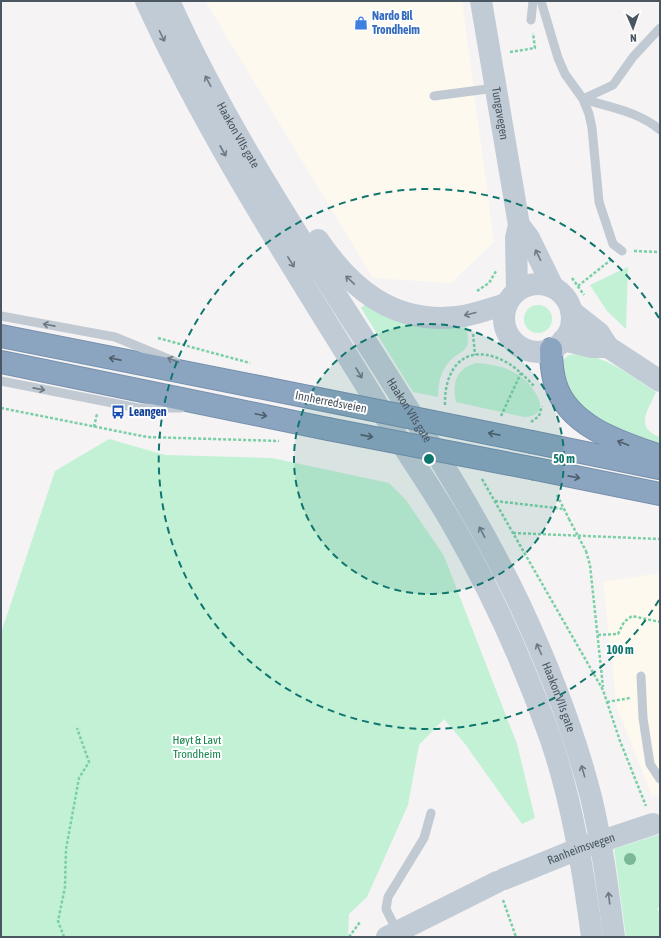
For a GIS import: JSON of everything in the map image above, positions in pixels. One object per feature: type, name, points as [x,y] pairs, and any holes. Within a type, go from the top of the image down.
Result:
[{"type":"highway","name":"Innherredsveien","points":[[1,336],[660,468]]},
{"type":"highway","points":[[557,345],[555,384],[561,396],[570,408],[581,419],[611,438],[660,456]]},
{"type":"highway","points":[[1,362],[328,429],[660,494]]},
{"type":"main road","name":"Haakon VIIs gate","points":[[146,1],[189,90],[230,164],[453,526],[498,610],[526,674],[550,739],[569,802],[580,856],[592,937]]},
{"type":"main road","name":"Haakon VIIs gate","points":[[169,1],[210,84],[276,199],[437,454],[475,519],[519,603],[547,667],[570,726],[590,796],[605,865],[614,937]]},
{"type":"main road","name":"Tungavegen","points":[[481,1],[519,225],[516,238],[512,297]]},
{"type":"main road","points":[[276,199],[304,220],[330,258],[348,278],[374,300],[410,314],[445,318],[472,314],[512,297],[526,286],[537,284],[553,287],[565,296],[571,311],[571,327],[557,345]]},
{"type":"main road","name":"Tungavegen","points":[[519,225],[529,238],[553,287]]},
{"type":"main road","points":[[512,297],[505,312],[506,330],[517,344],[533,351],[557,345],[592,347],[608,346]]},
{"type":"main road","points":[[571,311],[599,333],[608,346],[660,381]]},
{"type":"main road","name":"Ranheimsvegen","points":[[392,934],[501,887],[578,849],[654,819]]},
{"type":"lane","points":[[531,20],[533,1]]},
{"type":"lane","points":[[541,1],[558,58],[565,74],[583,99],[592,128],[599,202],[612,244],[622,251]]},
{"type":"lane","points":[[583,99],[613,85],[633,57],[660,28]]},
{"type":"lane","points":[[434,96],[495,88]]},
{"type":"lane","points":[[583,99],[632,114],[658,126]]},
{"type":"lane","points":[[1,316],[115,337],[222,380]]},
{"type":"lane","points":[[1,381],[138,408],[223,407]]},
{"type":"lane","points":[[641,676],[643,718],[650,764],[660,779]]},
{"type":"lane","points":[[392,934],[386,909],[388,897],[424,838],[431,813]]},
{"type":"path","points":[[509,52],[535,48],[531,20]]},
{"type":"path","points":[[578,286],[622,251],[660,252]]},
{"type":"path","points":[[473,333],[475,355]]},
{"type":"path","points":[[500,418],[521,373]]},
{"type":"path","points":[[1,408],[147,437],[282,441]]},
{"type":"path","points":[[557,495],[586,551],[590,565],[603,690]]},
{"type":"path","points":[[494,501],[564,508]]},
{"type":"path","points":[[654,819],[620,741],[603,690],[512,533],[660,539]]},
{"type":"path","points":[[598,635],[618,634],[624,622],[632,616],[660,622]]},
{"type":"path","points":[[64,937],[58,921],[65,887],[66,849],[79,778],[89,762],[77,728]]},
{"type":"path","points":[[501,887],[516,937]]},
{"type":"path","points":[[349,937],[360,922]]},
{"type":"shaded area","points":[[205,1],[462,1],[494,242],[451,283],[373,278]]},
{"type":"shaded area","points":[[660,573],[660,795],[652,796],[617,708],[603,582]]},
{"type":"green space","points":[[628,267],[626,329],[607,311],[590,285]]},
{"type":"green space","points":[[366,304],[467,325],[468,344],[464,350],[449,362],[443,371],[438,397],[413,392],[361,308]]},
{"type":"green space","points":[[538,305],[544,306],[548,309],[551,313],[551,325],[548,329],[544,332],[538,333],[532,332],[528,329],[525,325],[524,319],[525,313],[528,309],[532,306]]},
{"type":"green space","points":[[580,354],[601,359],[620,368],[656,392],[647,412],[645,424],[647,429],[660,437],[660,446],[619,433],[581,408],[568,390],[561,366],[564,359],[569,355]]},
{"type":"green space","points":[[476,363],[499,366],[520,376],[536,393],[540,406],[538,412],[524,417],[456,402],[455,382],[457,377],[464,369]]},
{"type":"green space","name":"Høyt & Lavt Trondheim","points":[[109,439],[165,455],[272,458],[389,483],[406,500],[444,556],[517,744],[535,818],[522,824],[465,744],[444,719],[419,745],[408,805],[367,897],[349,914],[348,937],[1,937],[1,633],[55,471]]},
{"type":"green space","points":[[660,834],[660,905],[657,910],[660,912],[660,933],[658,937],[626,937],[614,849]]},
{"type":"place","name":"Nardo Bil Trondheim","points":[[361,23]]},
{"type":"place","name":"Leangen","points":[[118,412]]}]
